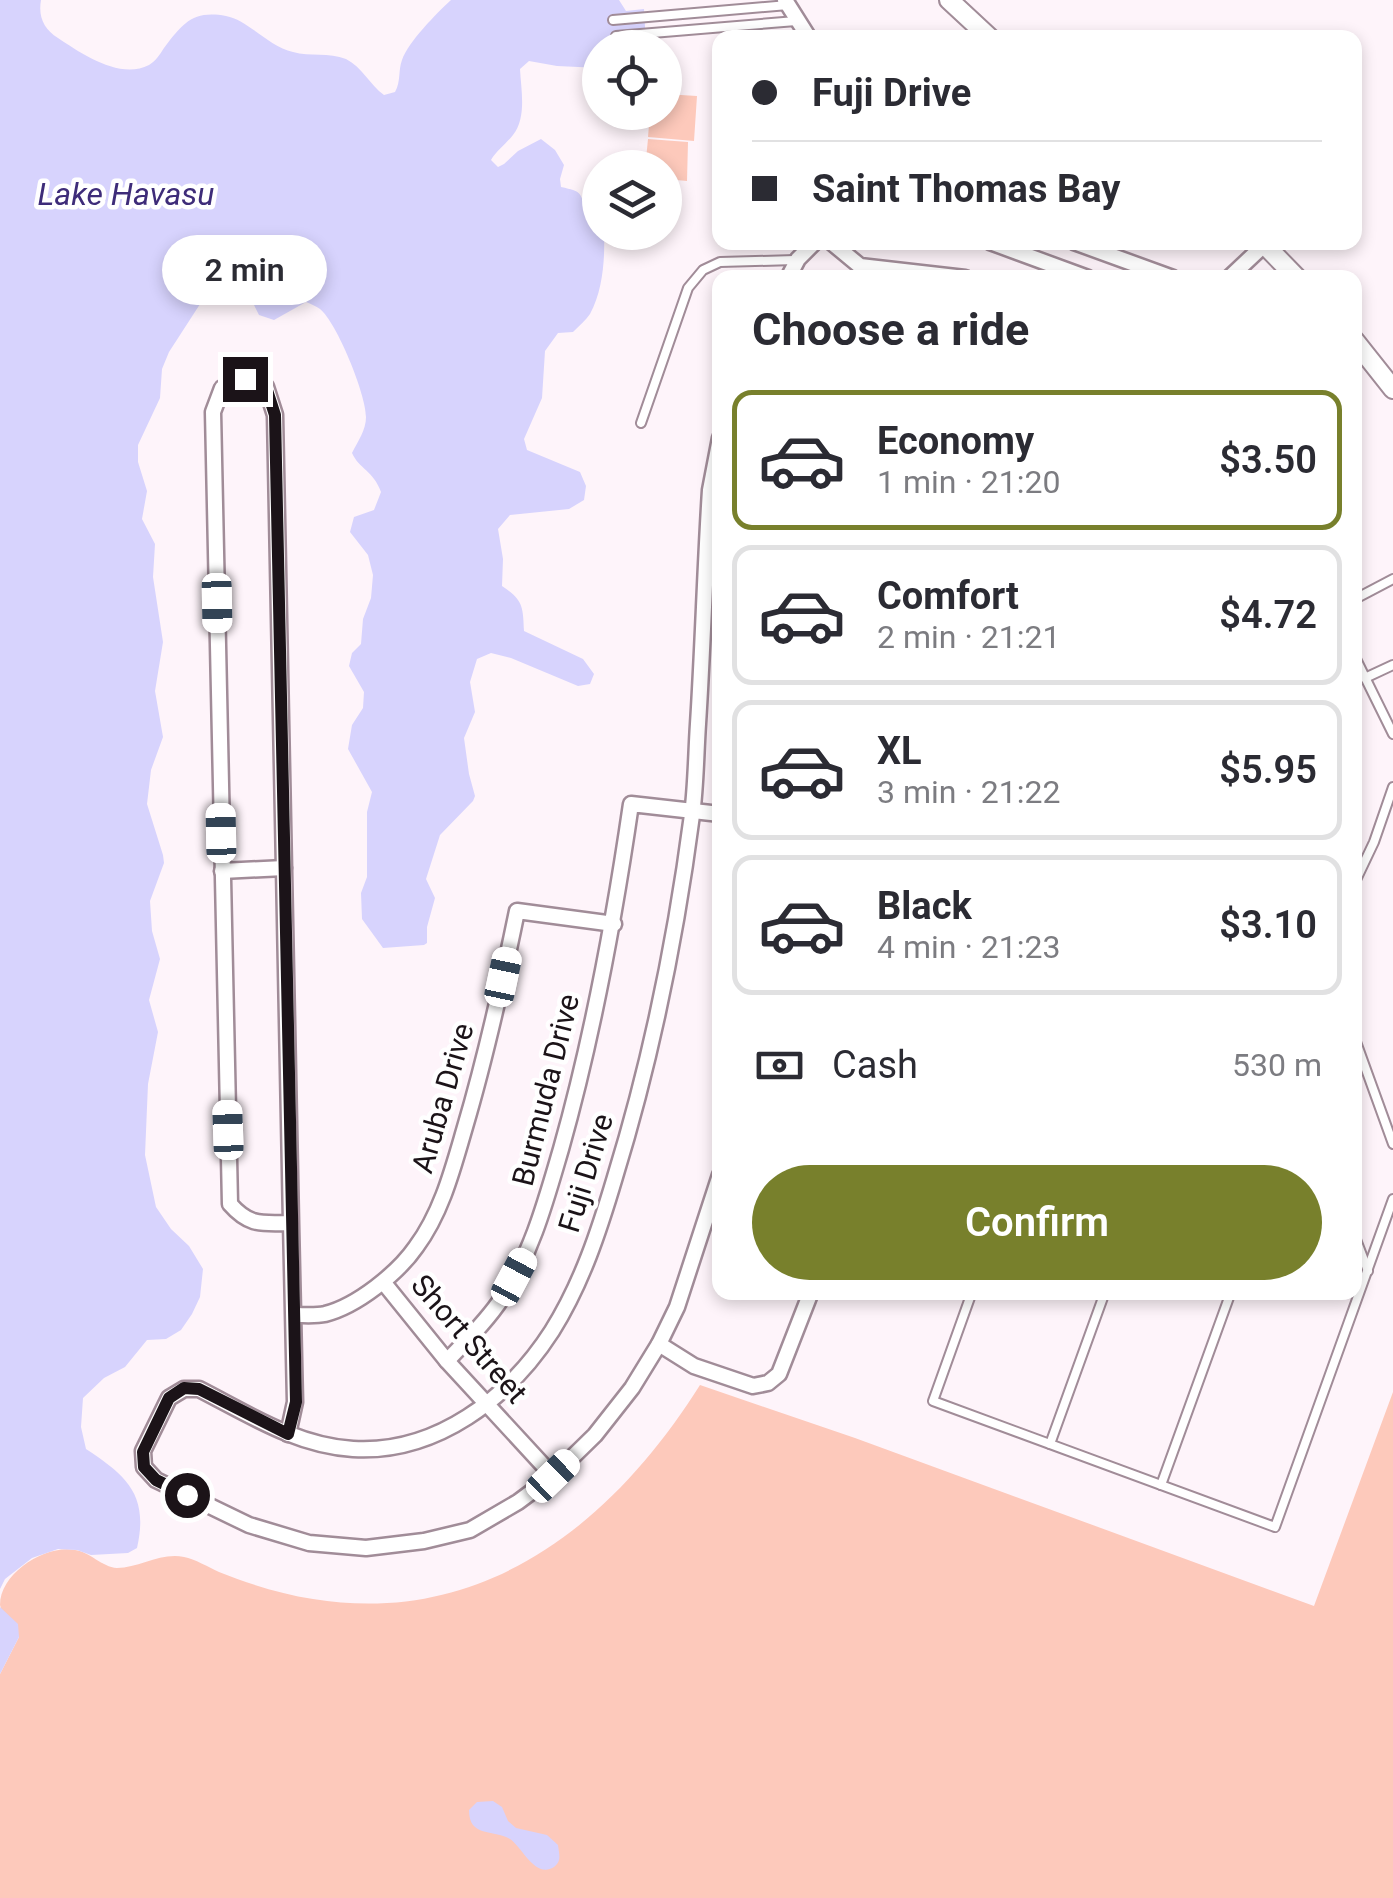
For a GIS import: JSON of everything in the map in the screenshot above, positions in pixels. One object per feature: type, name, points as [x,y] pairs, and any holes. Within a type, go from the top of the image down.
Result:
[{"type":"street","points":[[948,0],[981,30]]},
{"type":"street","points":[[786,2],[803,30]]},
{"type":"street","points":[[792,270],[807,250]]},
{"type":"street","points":[[841,250],[860,266],[884,270]]},
{"type":"street","points":[[1012,250],[1066,270]]},
{"type":"street","points":[[1096,250],[1151,270]]},
{"type":"street","points":[[1237,270],[1257,250]]},
{"type":"street","points":[[1269,250],[1289,270]]},
{"type":"street","points":[[1362,352],[1393,389]]},
{"type":"street","points":[[288,1434],[296,1402],[295,1315],[275,415],[266,387],[245,379],[222,388],[213,412],[230,1204],[240,1216],[254,1223],[291,1223]]},
{"type":"street","name":"Fuji Drive","points":[[712,480],[693,812],[674,930],[628,1133],[594,1244],[551,1332],[527,1364],[487,1404],[438,1435],[397,1446],[356,1449],[320,1445],[288,1434],[199,1389],[184,1388],[169,1398],[143,1452],[144,1467],[156,1480],[249,1525],[309,1542],[366,1548],[470,1530],[553,1476],[596,1435],[632,1388],[677,1307],[712,1200]]},
{"type":"street","name":"Burmuda Drive","points":[[447,1361],[504,1296],[541,1217],[580,1082],[614,924],[631,804],[693,812]]},
{"type":"street","points":[[693,812],[712,813]]},
{"type":"street","points":[[222,871],[284,868]]},
{"type":"street","name":"Aruba Drive","points":[[295,1315],[324,1314],[384,1283],[416,1248],[436,1213],[451,1176],[489,1042],[517,911],[614,924]]},
{"type":"street","name":"Short Street","points":[[384,1283],[447,1361],[553,1476]]},
{"type":"street","points":[[659,1344],[694,1366],[754,1386],[768,1383],[779,1374],[808,1300]]},
{"type":"lane","points":[[613,20],[786,2]]},
{"type":"lane","points":[[682,31],[798,21]]},
{"type":"lane","points":[[641,423],[688,288],[702,270],[720,262],[798,260]]},
{"type":"lane","points":[[1362,595],[1393,578]]},
{"type":"lane","points":[[1366,678],[1393,666]]},
{"type":"lane","points":[[1362,670],[1393,734]]},
{"type":"lane","points":[[1362,867],[1393,787]]},
{"type":"lane","points":[[1362,1057],[1393,1144]]},
{"type":"lane","points":[[1382,1112],[1393,1109]]},
{"type":"lane","points":[[1362,1288],[1393,1199]]},
{"type":"lane","points":[[1362,1256],[1368,1272]]},
{"type":"lane","points":[[969,1300],[933,1400],[1275,1527],[1358,1300]]},
{"type":"lane","points":[[1050,1444],[1102,1300]]},
{"type":"lane","points":[[1161,1485],[1228,1300]]},
{"type":"shaded area","points":[[682,95],[697,96],[694,141],[648,137],[649,130],[682,130]]},
{"type":"shaded area","points":[[648,139],[688,142],[687,181],[682,181],[682,150],[647,150]]},
{"type":"shaded area","points":[[700,1385],[1314,1606],[1393,1392],[1393,1898],[0,1898],[0,1674],[19,1637],[0,1605],[8,1582],[27,1563],[64,1549],[80,1551],[117,1568],[175,1556],[193,1559],[253,1584],[313,1599],[375,1603],[434,1597],[488,1580],[539,1554],[585,1520],[666,1435]]},
{"type":"water","name":"Lake Havasu","points":[[0,0],[41,0],[41,17],[53,34],[90,58],[126,69],[151,63],[190,20],[205,15],[226,16],[284,49],[346,59],[384,95],[395,92],[402,60],[410,45],[451,0],[619,0],[626,11],[644,9],[645,30],[582,30],[582,67],[529,61],[520,69],[520,120],[513,135],[491,160],[498,167],[541,139],[555,150],[564,165],[561,187],[579,193],[582,199],[582,250],[604,250],[598,295],[588,316],[573,332],[558,333],[545,351],[542,398],[524,439],[527,450],[580,472],[586,486],[584,500],[569,509],[510,515],[498,529],[502,586],[520,604],[524,631],[583,659],[594,674],[590,684],[578,686],[511,658],[491,653],[477,659],[470,682],[475,712],[464,738],[475,796],[440,835],[426,879],[435,898],[424,945],[383,948],[362,919],[361,893],[367,877],[367,812],[372,792],[348,749],[352,725],[363,708],[364,692],[349,666],[352,653],[361,644],[373,575],[368,555],[350,532],[354,517],[374,510],[381,492],[352,453],[366,417],[349,360],[320,309],[306,302],[274,320],[259,315],[245,287],[230,271],[213,284],[162,369],[160,398],[138,445],[138,462],[147,491],[142,519],[155,544],[153,577],[163,642],[155,691],[163,737],[151,770],[147,804],[164,863],[150,901],[152,931],[160,959],[149,1000],[158,1032],[148,1084],[145,1155],[156,1207],[203,1269],[200,1297],[181,1330],[166,1339],[147,1340],[125,1367],[104,1378],[83,1398],[81,1427],[86,1449],[123,1478],[137,1501],[137,1548],[128,1553],[91,1555],[58,1549],[32,1558],[5,1579],[0,1589]]},
{"type":"water","points":[[0,1607],[18,1624],[19,1637],[0,1674]]},
{"type":"water","points":[[493,1801],[516,1828],[547,1835],[558,1845],[557,1865],[541,1869],[510,1839],[473,1825],[469,1810],[477,1802]]},
{"type":"route","points":[[187,1495],[156,1480],[144,1467],[143,1452],[169,1398],[184,1388],[199,1389],[288,1434],[296,1402],[275,415],[266,387],[245,379]]}]
